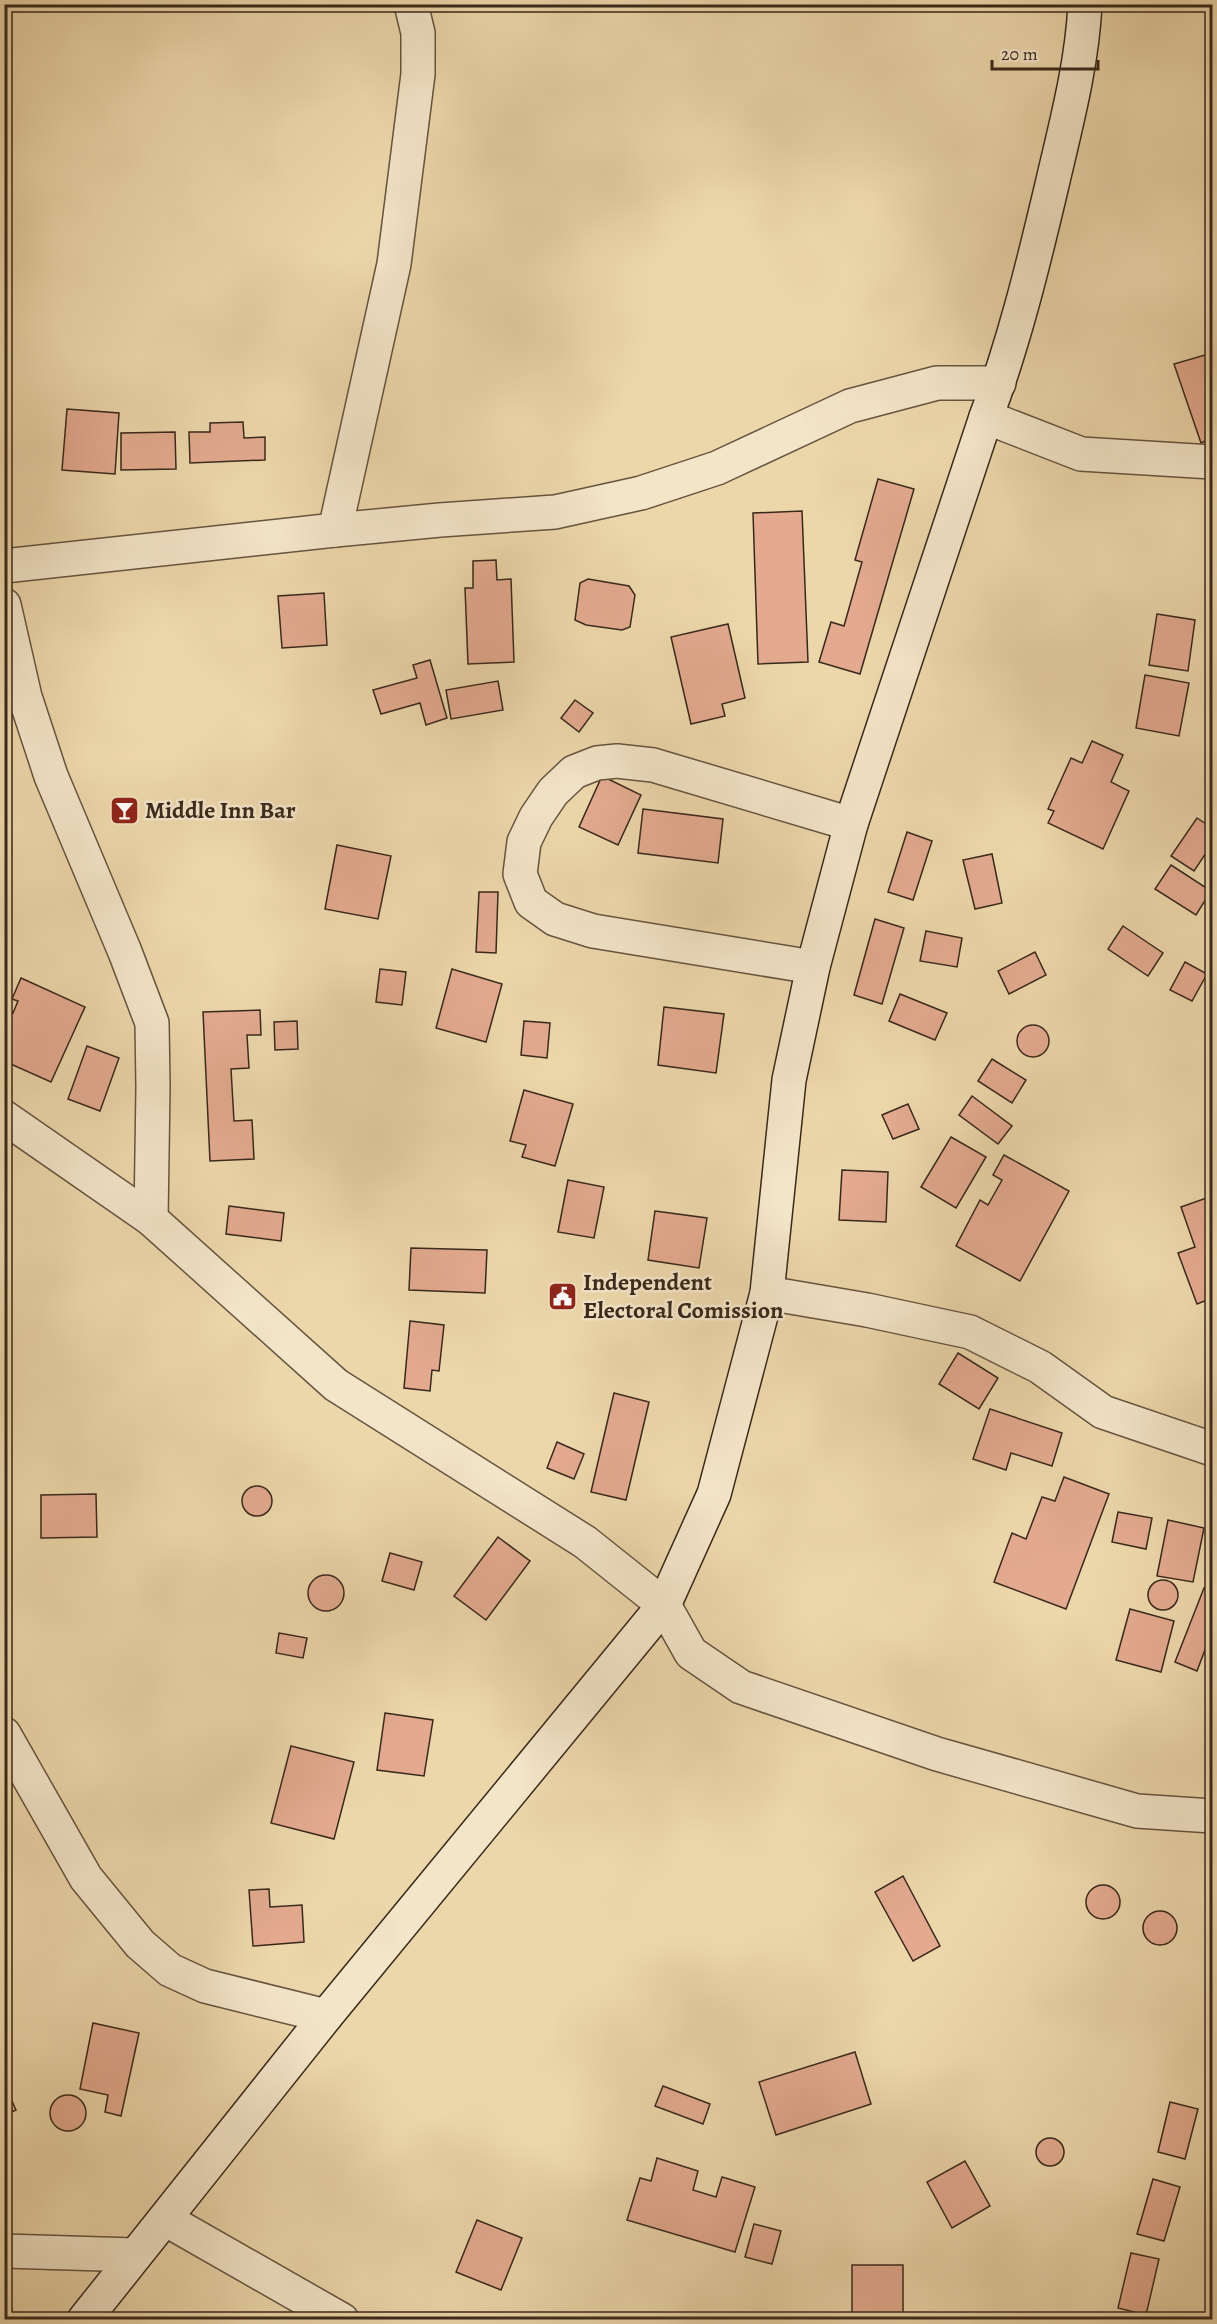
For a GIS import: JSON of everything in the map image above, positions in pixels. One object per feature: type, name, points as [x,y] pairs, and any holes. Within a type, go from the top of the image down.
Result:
[{"type":"street","points":[[335,530],[394,264],[418,74],[418,33],[411,4]]},
{"type":"street","points":[[84,2319],[326,2016],[664,1605],[714,1494],[767,1293],[789,1080],[813,967],[851,824],[999,383],[1034,260],[1069,113],[1083,26],[1084,4]]},
{"type":"street","points":[[4,566],[335,530],[555,512],[641,493],[717,468],[850,406],[937,383],[999,383]]},
{"type":"street","points":[[986,417],[1081,454],[1212,462]]},
{"type":"street","points":[[4,605],[26,697],[51,776],[125,952],[152,1023],[151,1219]]},
{"type":"street","points":[[813,967],[593,931],[555,919],[531,902],[520,874],[524,842],[536,817],[553,792],[574,771],[597,763],[617,761],[653,765],[851,824]]},
{"type":"street","points":[[4,1118],[151,1219],[336,1385],[585,1542],[664,1605],[691,1653],[741,1687],[937,1754],[1137,1811],[1212,1816]]},
{"type":"street","points":[[767,1293],[867,1310],[970,1332],[1040,1367],[1103,1412],[1212,1449]]},
{"type":"street","points":[[4,1734],[86,1878],[140,1944],[170,1970],[205,1986],[326,2016]]},
{"type":"street","points":[[165,2219],[342,2319]]},
{"type":"street","points":[[4,2251],[135,2255]]},
{"type":"building","points":[[1212,353],[1212,438],[1201,443],[1174,364]]},
{"type":"building","points":[[67,409],[119,413],[115,474],[62,470]]},
{"type":"building","points":[[243,422],[244,438],[265,437],[265,460],[190,463],[189,432],[210,432],[210,423]]},
{"type":"building","points":[[175,432],[176,469],[121,470],[121,433]]},
{"type":"building","points":[[878,479],[914,489],[860,674],[819,662],[831,622],[844,626],[862,562],[855,560]]},
{"type":"building","points":[[802,511],[808,662],[758,664],[753,513]]},
{"type":"building","points":[[496,560],[497,580],[511,579],[514,662],[468,664],[465,588],[473,588],[473,561]]},
{"type":"building","points":[[588,579],[629,586],[635,595],[630,627],[622,630],[586,625],[575,620],[580,583]]},
{"type":"building","points":[[324,593],[327,645],[282,648],[278,596]]},
{"type":"building","points":[[1157,614],[1195,620],[1188,671],[1149,665]]},
{"type":"building","points":[[728,624],[745,698],[722,704],[725,716],[691,724],[671,637]]},
{"type":"building","points":[[430,660],[447,718],[426,725],[420,703],[381,714],[373,690],[417,678],[413,665]]},
{"type":"building","points":[[1145,675],[1189,683],[1179,736],[1136,728]]},
{"type":"building","points":[[498,681],[503,710],[451,719],[446,690]]},
{"type":"building","points":[[575,700],[593,713],[579,732],[561,718]]},
{"type":"building","points":[[1092,741],[1123,755],[1111,782],[1129,791],[1103,849],[1048,823],[1054,811],[1048,809],[1071,758],[1082,763]]},
{"type":"building","points":[[4,770],[11,821],[4,821]]},
{"type":"building","points":[[602,776],[641,795],[618,845],[579,827]]},
{"type":"building","points":[[643,809],[723,819],[718,863],[638,853]]},
{"type":"building","points":[[1197,818],[1212,828],[1212,844],[1194,871],[1171,856]]},
{"type":"building","points":[[907,832],[932,841],[913,900],[888,892]]},
{"type":"building","points":[[337,845],[391,856],[378,919],[325,909]]},
{"type":"building","points":[[992,854],[1002,903],[975,909],[963,860]]},
{"type":"building","points":[[1171,865],[1211,891],[1196,915],[1155,889]]},
{"type":"building","points":[[479,892],[498,892],[496,953],[476,952]]},
{"type":"building","points":[[875,919],[904,928],[882,1004],[854,995]]},
{"type":"building","points":[[1123,926],[1163,953],[1148,976],[1108,949]]},
{"type":"building","points":[[926,931],[962,938],[957,967],[920,961]]},
{"type":"building","points":[[1035,952],[1046,975],[1009,994],[998,971]]},
{"type":"building","points":[[1185,962],[1207,974],[1192,1001],[1170,990]]},
{"type":"building","points":[[380,969],[406,972],[402,1005],[376,1002]]},
{"type":"building","points":[[452,969],[502,984],[486,1042],[436,1028]]},
{"type":"building","points":[[21,978],[85,1007],[51,1082],[4,1061],[4,1009],[13,1013],[18,1001],[12,999]]},
{"type":"building","points":[[900,994],[947,1013],[935,1040],[889,1021]]},
{"type":"building","points":[[664,1007],[724,1014],[716,1073],[658,1065]]},
{"type":"building","points":[[260,1010],[261,1035],[247,1035],[249,1068],[231,1069],[234,1121],[252,1120],[254,1159],[210,1161],[203,1012]]},
{"type":"building","points":[[297,1021],[298,1049],[275,1050],[274,1022]]},
{"type":"building","points":[[524,1021],[550,1023],[547,1058],[521,1055]]},
{"type":"building","points":[[1033,1025],[1044,1030],[1049,1041],[1044,1052],[1033,1057],[1022,1052],[1017,1041],[1022,1030]]},
{"type":"building","points":[[87,1046],[119,1058],[100,1111],[68,1099]]},
{"type":"building","points":[[992,1059],[1026,1080],[1012,1103],[978,1081]]},
{"type":"building","points":[[524,1090],[573,1104],[555,1166],[522,1157],[526,1145],[510,1141]]},
{"type":"building","points":[[972,1096],[1012,1126],[998,1144],[959,1115]]},
{"type":"building","points":[[908,1104],[919,1129],[893,1139],[882,1115]]},
{"type":"building","points":[[951,1137],[986,1157],[956,1208],[921,1187]]},
{"type":"building","points":[[1004,1155],[1069,1191],[1020,1281],[956,1246],[980,1200],[988,1205],[1002,1180],[993,1175]]},
{"type":"building","points":[[842,1170],[888,1172],[886,1222],[839,1220]]},
{"type":"building","points":[[568,1180],[604,1187],[594,1238],[558,1232]]},
{"type":"building","points":[[1212,1196],[1212,1298],[1197,1304],[1178,1253],[1195,1247],[1181,1207]]},
{"type":"building","points":[[229,1206],[284,1213],[281,1241],[226,1234]]},
{"type":"building","points":[[655,1211],[707,1218],[699,1268],[648,1260]]},
{"type":"building","points":[[411,1248],[487,1250],[485,1293],[409,1290]]},
{"type":"building","points":[[410,1321],[444,1325],[439,1371],[432,1370],[430,1391],[404,1388]]},
{"type":"building","points":[[958,1353],[998,1378],[979,1409],[939,1384]]},
{"type":"building","points":[[614,1393],[649,1402],[626,1500],[591,1492]]},
{"type":"building","points":[[990,1409],[1062,1433],[1052,1466],[1011,1453],[1006,1470],[973,1459]]},
{"type":"building","points":[[557,1442],[584,1454],[574,1479],[547,1468]]},
{"type":"building","points":[[1064,1477],[1109,1494],[1066,1609],[994,1582],[1012,1533],[1026,1539],[1042,1497],[1055,1501]]},
{"type":"building","points":[[257,1486],[263,1487],[271,1495],[271,1507],[263,1515],[257,1516],[251,1515],[243,1507],[242,1501],[243,1495],[251,1487]]},
{"type":"building","points":[[96,1494],[97,1537],[41,1538],[41,1495]]},
{"type":"building","points":[[1118,1512],[1152,1518],[1146,1549],[1112,1542]]},
{"type":"building","points":[[1168,1520],[1204,1528],[1193,1582],[1157,1576]]},
{"type":"building","points":[[498,1537],[530,1561],[486,1620],[454,1596]]},
{"type":"building","points":[[390,1553],[422,1562],[414,1590],[382,1581]]},
{"type":"building","points":[[326,1575],[339,1580],[344,1593],[339,1606],[326,1611],[313,1606],[308,1593],[313,1580]]},
{"type":"building","points":[[1163,1580],[1174,1584],[1178,1595],[1174,1606],[1163,1610],[1152,1606],[1148,1595],[1152,1584]]},
{"type":"building","points":[[1204,1588],[1212,1592],[1212,1631],[1197,1671],[1175,1662]]},
{"type":"building","points":[[1130,1609],[1174,1621],[1161,1672],[1116,1660]]},
{"type":"building","points":[[279,1633],[307,1638],[303,1658],[276,1653]]},
{"type":"building","points":[[385,1713],[433,1720],[424,1776],[377,1770]]},
{"type":"building","points":[[291,1746],[354,1762],[334,1839],[271,1823]]},
{"type":"building","points":[[903,1876],[940,1946],[913,1961],[875,1892]]},
{"type":"building","points":[[1103,1885],[1115,1890],[1120,1902],[1115,1914],[1103,1919],[1091,1914],[1086,1902],[1091,1890]]},
{"type":"building","points":[[269,1889],[270,1907],[302,1905],[304,1942],[253,1946],[249,1890]]},
{"type":"building","points":[[1160,1911],[1172,1916],[1177,1928],[1172,1940],[1160,1945],[1148,1940],[1143,1928],[1148,1916]]},
{"type":"building","points":[[93,2023],[139,2033],[121,2116],[105,2112],[108,2095],[80,2089]]},
{"type":"building","points":[[855,2052],[871,2104],[776,2135],[759,2082]]},
{"type":"building","points":[[4,2083],[16,2110],[4,2115]]},
{"type":"building","points":[[663,2086],[710,2104],[703,2124],[655,2106]]},
{"type":"building","points":[[68,2095],[81,2100],[86,2113],[81,2126],[68,2131],[55,2126],[50,2113],[55,2100]]},
{"type":"building","points":[[1170,2102],[1198,2109],[1185,2159],[1158,2152]]},
{"type":"building","points":[[1050,2138],[1060,2142],[1064,2152],[1060,2162],[1050,2166],[1040,2162],[1036,2152],[1040,2142]]},
{"type":"building","points":[[657,2158],[698,2171],[693,2190],[716,2197],[722,2177],[755,2187],[735,2252],[627,2220],[640,2178],[651,2181]]},
{"type":"building","points":[[965,2161],[990,2206],[952,2228],[927,2182]]},
{"type":"building","points":[[1153,2179],[1180,2187],[1164,2241],[1137,2234]]},
{"type":"building","points":[[477,2220],[522,2238],[501,2290],[456,2272]]},
{"type":"building","points":[[754,2224],[781,2231],[772,2264],[745,2257]]},
{"type":"building","points":[[1131,2253],[1159,2259],[1146,2315],[1118,2308]]},
{"type":"building","points":[[852,2265],[903,2265],[903,2320],[852,2320]]},
{"type":"place","name":"Middle Inn Bar","points":[[124,810]]},
{"type":"place","name":"Independent Electoral Comission","points":[[562,1296]]}]
